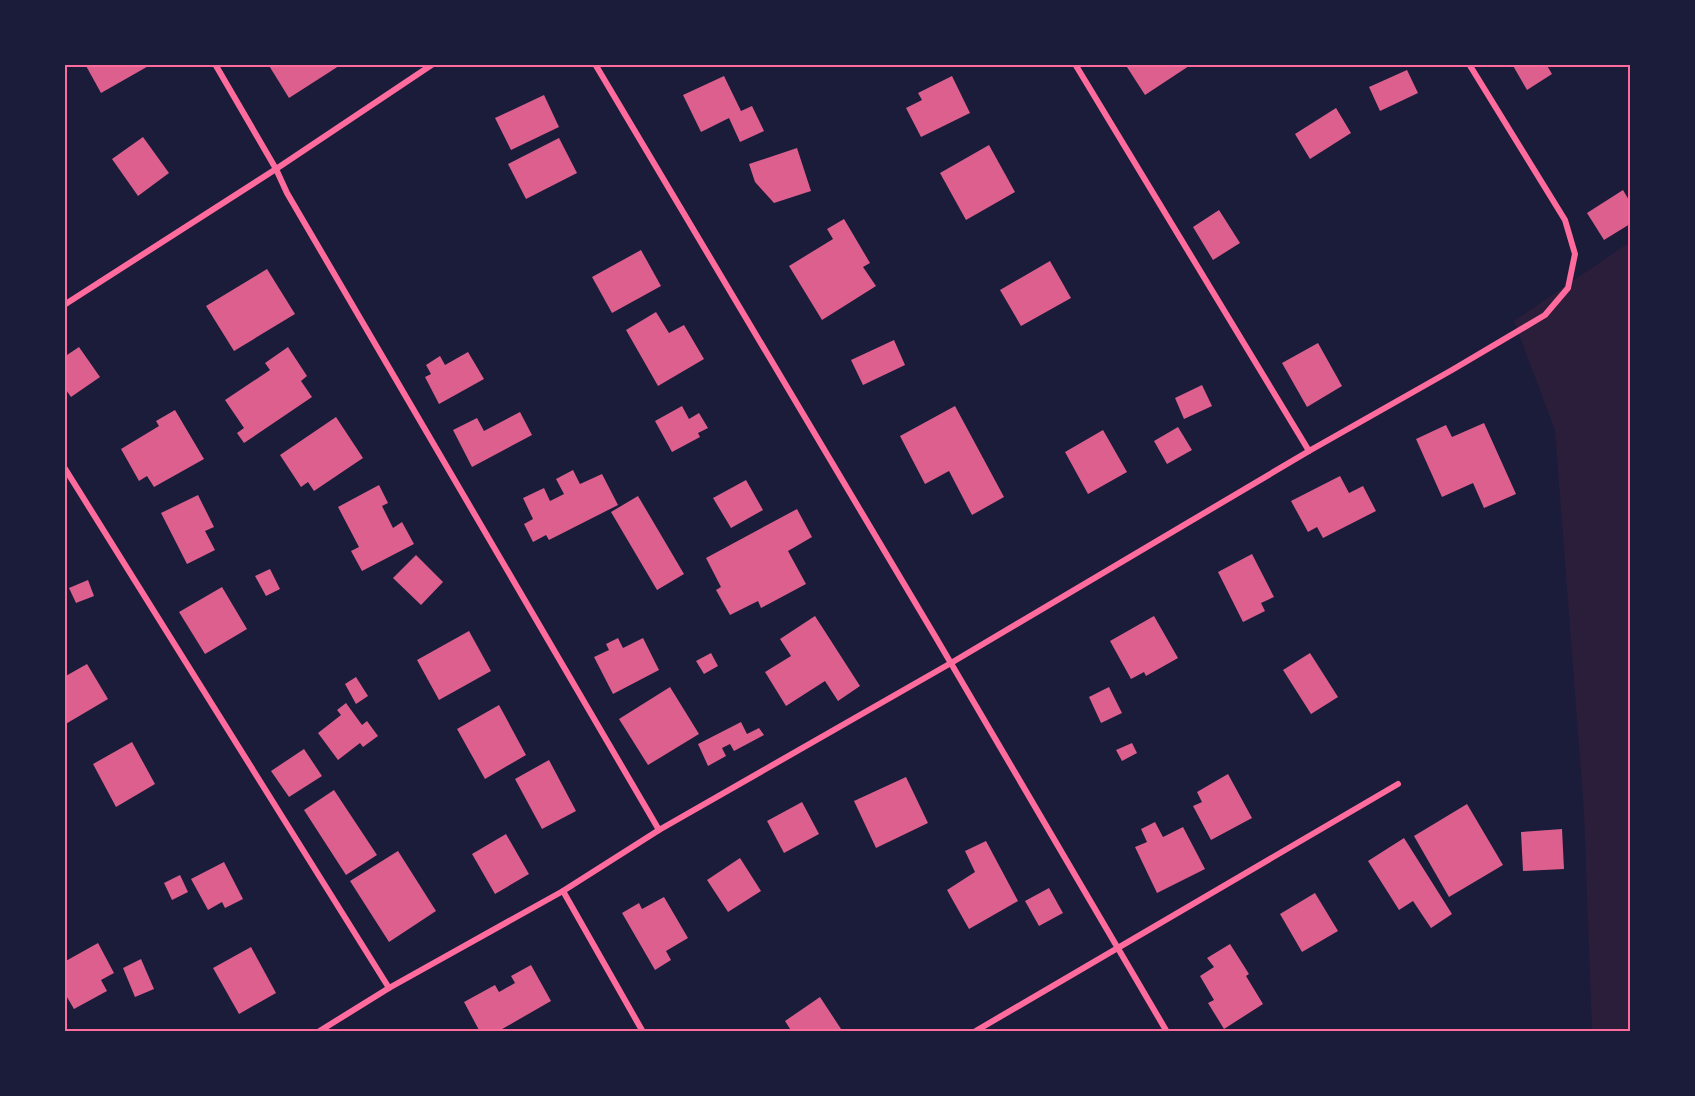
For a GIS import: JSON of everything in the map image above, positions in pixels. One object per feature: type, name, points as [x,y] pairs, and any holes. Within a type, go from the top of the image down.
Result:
[{"type":"street","points":[[215,64],[276,169],[287,193],[659,830]]},
{"type":"street","points":[[64,305],[276,169],[432,64]]},
{"type":"street","points":[[595,64],[1167,1032]]},
{"type":"street","points":[[1075,64],[1310,451]]},
{"type":"street","points":[[318,1032],[389,988],[563,891],[659,830],[951,663],[1545,315],[1568,288],[1575,254],[1565,220],[1468,64]]},
{"type":"street","points":[[64,467],[389,988]]},
{"type":"street","points":[[974,1032],[1398,784]]},
{"type":"street","points":[[563,891],[643,1032]]},
{"type":"shaded area","points":[[1630,242],[1630,1031],[1592,1031],[1584,812],[1555,430],[1514,321]]},
{"type":"building","points":[[85,64],[152,64],[101,93]]},
{"type":"building","points":[[268,64],[342,64],[289,98]]},
{"type":"building","points":[[1125,64],[1192,64],[1145,95]]},
{"type":"building","points":[[1512,64],[1546,64],[1552,74],[1527,90]]},
{"type":"building","points":[[1407,70],[1418,93],[1380,111],[1369,87]]},
{"type":"building","points":[[724,76],[741,111],[752,106],[764,131],[740,142],[729,118],[701,132],[683,95]]},
{"type":"building","points":[[952,76],[970,113],[921,137],[906,108],[922,100],[918,93]]},
{"type":"building","points":[[544,95],[559,127],[511,150],[495,118]]},
{"type":"building","points":[[1336,108],[1351,133],[1310,159],[1295,134]]},
{"type":"building","points":[[143,137],[169,173],[138,196],[112,159]]},
{"type":"building","points":[[559,138],[577,173],[526,199],[508,164]]},
{"type":"building","points":[[989,145],[1015,192],[966,220],[940,173]]},
{"type":"building","points":[[797,148],[811,191],[774,203],[755,182],[749,164]]},
{"type":"building","points":[[1623,190],[1630,202],[1630,224],[1604,240],[1587,213]]},
{"type":"building","points":[[1219,210],[1240,243],[1213,260],[1193,227]]},
{"type":"building","points":[[844,219],[870,263],[863,267],[876,286],[822,320],[789,266],[833,239],[827,229]]},
{"type":"building","points":[[641,250],[661,286],[612,313],[592,277]]},
{"type":"building","points":[[1050,261],[1071,298],[1021,326],[1000,290]]},
{"type":"building","points":[[267,269],[295,314],[234,351],[206,306]]},
{"type":"building","points":[[656,312],[669,333],[684,325],[704,359],[658,386],[626,330]]},
{"type":"building","points":[[894,340],[905,365],[863,385],[851,360]]},
{"type":"building","points":[[1318,343],[1342,386],[1307,407],[1282,363]]},
{"type":"building","points":[[79,347],[100,377],[71,397],[64,387],[64,357]]},
{"type":"building","points":[[288,347],[307,376],[301,381],[312,397],[244,443],[237,433],[244,428],[225,400],[270,370],[265,363]]},
{"type":"building","points":[[468,352],[484,379],[439,404],[425,377],[431,374],[426,365],[440,356],[445,365]]},
{"type":"building","points":[[1202,385],[1212,406],[1184,419],[1175,398]]},
{"type":"building","points":[[682,406],[689,419],[699,413],[708,428],[698,433],[700,437],[672,452],[655,421]]},
{"type":"building","points":[[955,406],[1004,497],[972,515],[949,471],[925,484],[900,436]]},
{"type":"building","points":[[175,410],[204,459],[154,487],[147,476],[139,481],[121,449],[159,426],[156,421]]},
{"type":"building","points":[[520,412],[532,435],[472,467],[453,430],[477,418],[484,431]]},
{"type":"building","points":[[336,417],[363,458],[314,491],[308,482],[301,487],[280,455]]},
{"type":"building","points":[[1484,423],[1516,494],[1484,508],[1473,483],[1442,497],[1416,439],[1446,425],[1452,437]]},
{"type":"building","points":[[1178,427],[1192,450],[1167,464],[1154,441]]},
{"type":"building","points":[[1103,430],[1127,472],[1088,494],[1065,452]]},
{"type":"building","points":[[573,470],[580,484],[602,474],[618,505],[549,540],[546,535],[533,542],[524,524],[533,519],[523,498],[544,488],[550,501],[564,494],[556,479]]},
{"type":"building","points":[[1340,476],[1349,493],[1363,486],[1376,511],[1323,538],[1317,527],[1308,532],[1291,501]]},
{"type":"building","points":[[746,480],[763,510],[731,528],[713,498]]},
{"type":"building","points":[[379,485],[388,503],[382,506],[393,528],[402,522],[414,544],[362,571],[351,551],[359,547],[338,507]]},
{"type":"building","points":[[198,495],[214,527],[205,531],[215,550],[187,564],[161,513]]},
{"type":"building","points":[[638,496],[684,574],[657,590],[611,512]]},
{"type":"building","points":[[797,509],[812,537],[788,551],[806,584],[761,608],[758,601],[730,615],[716,590],[721,587],[706,558]]},
{"type":"building","points":[[1252,554],[1274,597],[1261,603],[1265,611],[1243,622],[1218,572]]},
{"type":"building","points":[[416,555],[443,582],[421,605],[393,578]]},
{"type":"building","points":[[270,569],[280,589],[266,596],[255,576]]},
{"type":"building","points":[[88,580],[94,596],[76,603],[69,588]]},
{"type":"building","points":[[222,587],[247,629],[205,654],[179,612]]},
{"type":"building","points":[[815,616],[860,686],[838,701],[825,681],[786,706],[765,672],[791,656],[780,639]]},
{"type":"building","points":[[1154,616],[1178,658],[1146,676],[1144,672],[1131,679],[1110,641]]},
{"type":"building","points":[[469,631],[491,671],[439,700],[417,660]]},
{"type":"building","points":[[618,638],[623,648],[643,638],[659,670],[613,694],[594,657],[609,650],[606,644]]},
{"type":"building","points":[[711,653],[718,666],[704,674],[696,661]]},
{"type":"building","points":[[1310,653],[1338,697],[1311,714],[1283,670]]},
{"type":"building","points":[[87,664],[108,699],[64,725],[64,677]]},
{"type":"building","points":[[356,677],[368,696],[356,704],[345,684]]},
{"type":"building","points":[[670,687],[699,734],[648,765],[619,719]]},
{"type":"building","points":[[1109,687],[1122,713],[1101,723],[1089,697]]},
{"type":"building","points":[[346,703],[362,725],[367,721],[378,736],[363,747],[360,743],[338,760],[318,733],[341,715],[337,710]]},
{"type":"building","points":[[499,705],[526,755],[485,779],[457,729]]},
{"type":"building","points":[[741,722],[747,734],[759,728],[764,735],[734,751],[730,744],[722,748],[726,756],[708,766],[698,744]]},
{"type":"building","points":[[132,742],[155,784],[116,807],[93,764]]},
{"type":"building","points":[[1132,743],[1137,753],[1122,761],[1116,750]]},
{"type":"building","points":[[304,749],[322,776],[289,797],[271,771]]},
{"type":"building","points":[[549,760],[576,811],[542,829],[515,779]]},
{"type":"building","points":[[1228,774],[1252,818],[1211,840],[1193,806],[1202,802],[1197,792]]},
{"type":"building","points":[[906,777],[928,823],[876,848],[854,801]]},
{"type":"building","points":[[334,790],[377,855],[346,875],[304,810]]},
{"type":"building","points":[[802,802],[819,834],[784,853],[767,821]]},
{"type":"building","points":[[1467,804],[1503,865],[1449,897],[1414,836]]},
{"type":"building","points":[[1155,822],[1163,837],[1183,827],[1205,869],[1157,893],[1135,847],[1147,842],[1141,829]]},
{"type":"building","points":[[1562,829],[1564,869],[1523,871],[1521,832]]},
{"type":"building","points":[[506,834],[529,874],[495,894],[472,854]]},
{"type":"building","points":[[1404,838],[1452,914],[1431,928],[1413,901],[1399,910],[1368,861]]},
{"type":"building","points":[[986,841],[1018,901],[969,929],[947,890],[975,872],[965,851]]},
{"type":"building","points":[[398,851],[436,911],[389,942],[350,881]]},
{"type":"building","points":[[740,858],[761,891],[728,912],[707,880]]},
{"type":"building","points":[[224,862],[243,899],[225,908],[222,902],[208,910],[191,879]]},
{"type":"building","points":[[180,875],[188,892],[172,900],[164,883]]},
{"type":"building","points":[[1049,888],[1063,913],[1039,926],[1025,901]]},
{"type":"building","points":[[1315,893],[1338,931],[1302,952],[1280,914]]},
{"type":"building","points":[[664,897],[688,938],[666,951],[671,960],[655,970],[622,913],[639,903],[642,909]]},
{"type":"building","points":[[98,943],[114,973],[101,980],[107,991],[74,1009],[64,992],[64,962]]},
{"type":"building","points":[[1230,944],[1249,974],[1246,976],[1263,1004],[1224,1029],[1208,1003],[1214,1000],[1200,976],[1214,967],[1207,958]]},
{"type":"building","points":[[251,947],[276,993],[239,1014],[213,968]]},
{"type":"building","points":[[141,959],[154,989],[135,997],[123,968]]},
{"type":"building","points":[[531,965],[551,1001],[497,1032],[480,1032],[464,1002],[495,985],[499,992],[515,983],[511,976]]},
{"type":"building","points":[[820,997],[843,1032],[792,1032],[785,1021]]}]
